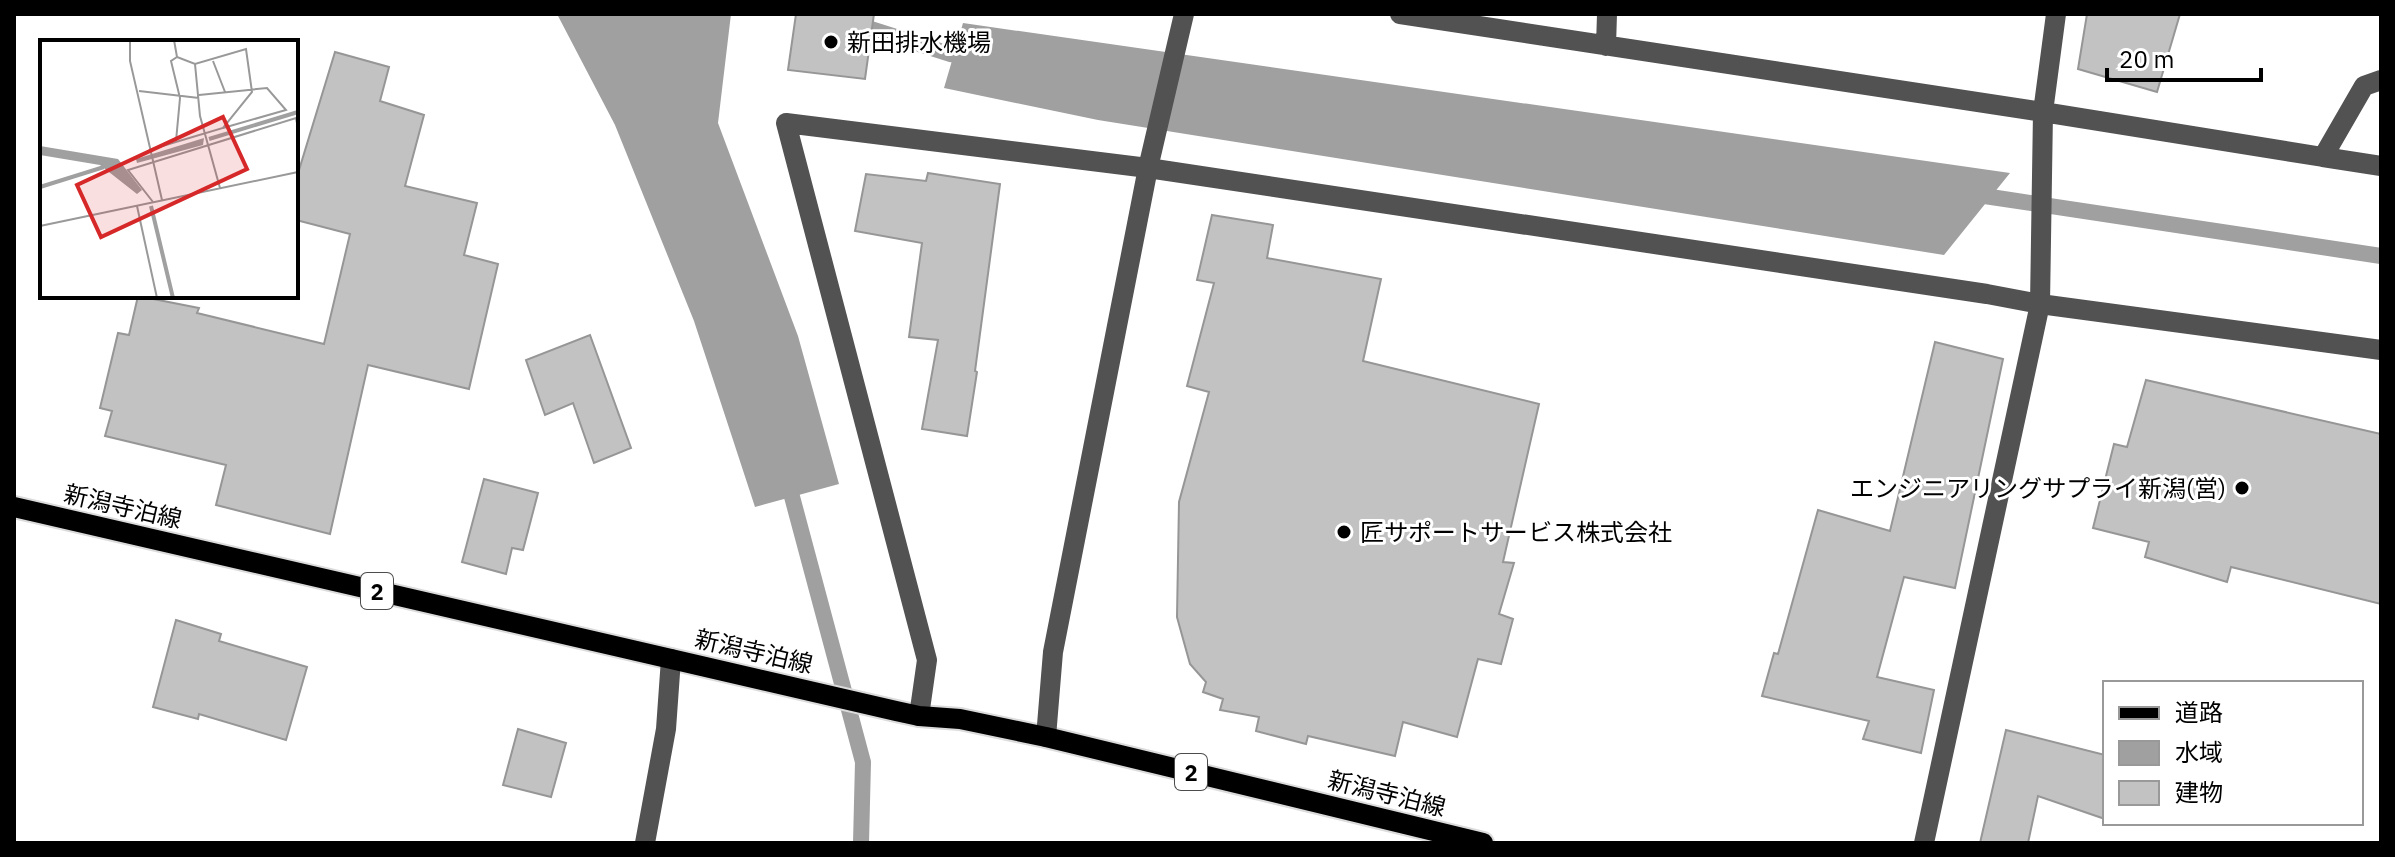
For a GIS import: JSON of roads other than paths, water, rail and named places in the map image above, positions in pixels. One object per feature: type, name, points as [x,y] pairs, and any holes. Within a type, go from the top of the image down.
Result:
[{"type":"main road","name":"新潟寺泊線","points":[[14,507],[896,711],[960,719],[1046,737],[1483,843]]},
{"type":"street","points":[[1046,737],[1053,652],[1148,168],[1184,14]]},
{"type":"street","points":[[1400,14],[2381,166]]},
{"type":"street","points":[[1606,46],[1607,14]]},
{"type":"street","points":[[1924,843],[2040,304],[2043,112],[2056,14]]},
{"type":"street","points":[[2323,157],[2364,86],[2381,80]]},
{"type":"street","points":[[919,716],[927,660],[786,123],[1148,168],[1972,291],[2040,304],[2381,350]]},
{"type":"street","points":[[645,843],[666,729],[671,659]]},
{"type":"water","points":[[557,14],[731,14],[718,123],[798,336],[839,484],[755,507],[694,321],[615,125]]},
{"type":"water","points":[[963,23],[2010,173],[1944,255],[1098,120],[944,88]]},
{"type":"waterway","points":[[824,14],[950,54],[974,57]]},
{"type":"waterway","points":[[1971,194],[2381,256]]},
{"type":"waterway","points":[[787,478],[863,762],[861,843]]},
{"type":"place","name":"新田排水機場","points":[[831,42]]},
{"type":"place","name":"エンジニアリングサプライ新潟(営)","points":[[2242,488]]},
{"type":"place","name":"匠サポートサービス株式会社","points":[[1344,532]]}]
